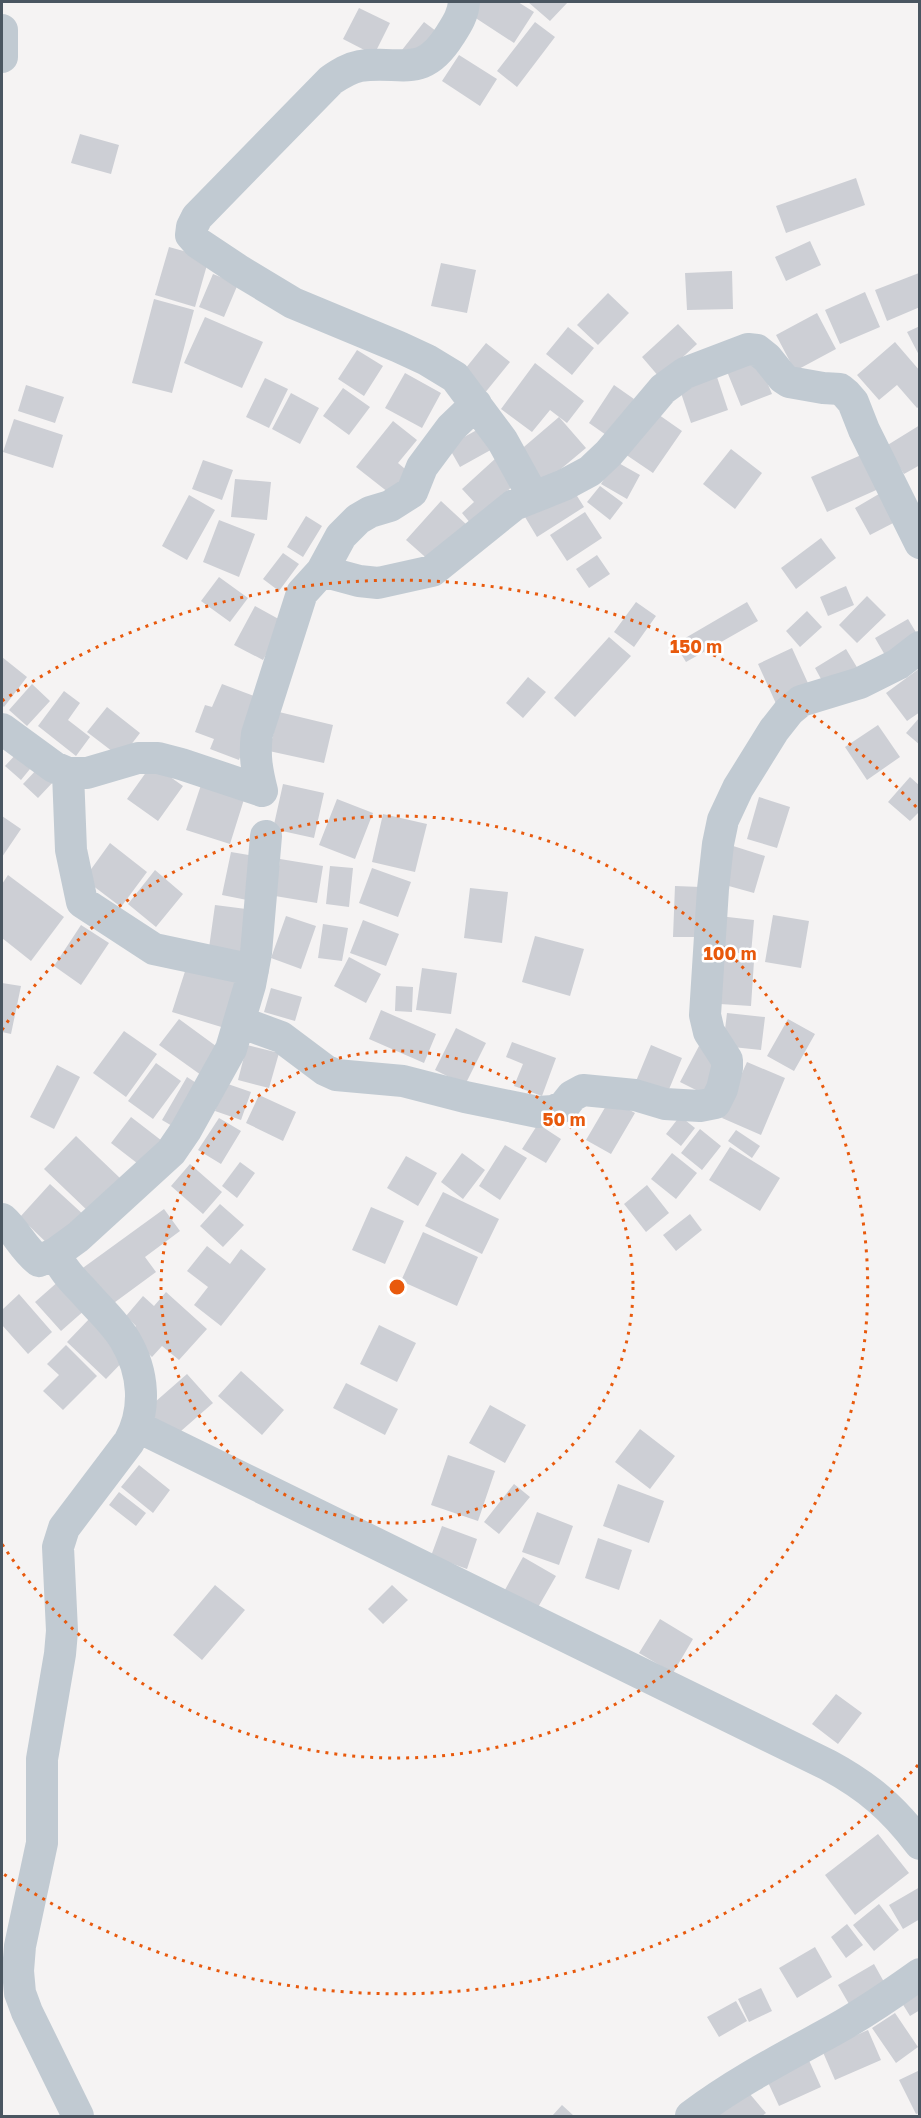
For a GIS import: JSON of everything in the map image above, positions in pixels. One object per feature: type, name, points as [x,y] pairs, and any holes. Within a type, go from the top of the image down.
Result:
[{"type":"street","points":[[464,2],[460,19],[446,41],[423,64],[360,66],[347,70],[331,80],[197,217],[191,235],[206,249],[293,303],[399,347],[455,377],[502,440],[533,496]]},
{"type":"street","points":[[2,30],[2,57]]},
{"type":"street","points":[[322,571],[359,581],[378,583],[432,571],[514,506],[590,471],[609,453],[663,389],[685,373],[748,349],[757,350],[767,358],[789,382],[840,389],[846,394],[853,402],[864,430],[920,543]]},
{"type":"street","points":[[2,729],[54,767],[68,773],[87,773],[138,758],[158,758],[262,792],[254,751],[257,734],[302,593],[322,571],[341,536],[358,519],[370,512],[390,506],[412,492],[422,467],[451,428],[476,404]]},
{"type":"street","points":[[240,1022],[281,1037],[325,1070],[336,1075],[403,1081],[538,1112],[553,1111],[564,1106],[572,1096],[583,1090],[635,1095],[665,1104],[700,1106],[716,1103],[722,1089],[727,1060],[709,1032],[705,1015],[713,889],[723,820],[738,788],[774,730],[789,711],[801,701],[860,683],[898,664],[920,647]]},
{"type":"street","points":[[68,773],[71,850],[82,903],[154,949],[253,970]]},
{"type":"street","points":[[2,1219],[12,1228],[29,1254],[39,1261],[56,1253],[78,1237],[171,1152],[186,1130],[231,1049],[240,1022],[253,970],[266,836]]},
{"type":"street","points":[[56,1253],[69,1275],[125,1341],[141,1384],[142,1408],[138,1427],[129,1442],[64,1528],[58,1547],[62,1631],[60,1654],[42,1759],[42,1843],[20,1946],[18,1971],[27,2012],[78,2116]]},
{"type":"street","points":[[138,1427],[856,1779],[903,1822],[920,1844]]},
{"type":"street","points":[[691,2116],[714,2098],[754,2073],[836,2029],[920,1974]]},
{"type":"building","points":[[480,2],[518,2],[534,12],[514,43],[471,15]]},
{"type":"building","points":[[528,2],[568,2],[550,21]]},
{"type":"building","points":[[359,8],[390,23],[374,55],[343,39]]},
{"type":"building","points":[[424,22],[440,34],[418,62],[402,50]]},
{"type":"building","points":[[535,22],[555,37],[517,87],[497,71]]},
{"type":"building","points":[[459,55],[497,79],[480,106],[442,81]]},
{"type":"building","points":[[80,134],[119,145],[111,174],[71,163]]},
{"type":"building","points":[[856,178],[865,205],[786,233],[776,206]]},
{"type":"building","points":[[810,241],[821,265],[786,281],[775,257]]},
{"type":"building","points":[[169,247],[209,258],[195,307],[155,295]]},
{"type":"building","points":[[441,263],[476,270],[467,313],[431,306]]},
{"type":"building","points":[[732,271],[733,309],[687,310],[685,273]]},
{"type":"building","points":[[919,273],[920,307],[887,321],[875,290]]},
{"type":"building","points":[[213,274],[238,284],[224,317],[199,307]]},
{"type":"building","points":[[865,292],[880,327],[840,344],[825,310]]},
{"type":"building","points":[[608,293],[629,313],[598,345],[577,325]]},
{"type":"building","points":[[154,299],[194,310],[172,393],[132,383]]},
{"type":"building","points":[[817,313],[836,349],[795,371],[776,335]]},
{"type":"building","points":[[205,317],[263,342],[242,388],[184,363]]},
{"type":"building","points":[[678,324],[697,344],[660,378],[642,357]]},
{"type":"building","points":[[920,326],[920,357],[907,332]]},
{"type":"building","points":[[568,327],[594,348],[572,375],[546,354]]},
{"type":"building","points":[[895,342],[920,371],[920,406],[917,408],[897,385],[879,400],[857,375]]},
{"type":"building","points":[[486,343],[510,362],[484,394],[461,374]]},
{"type":"building","points":[[357,350],[383,366],[364,396],[338,379]]},
{"type":"building","points":[[756,356],[772,394],[741,406],[726,369]]},
{"type":"building","points":[[535,363],[584,401],[567,423],[550,410],[532,432],[501,409]]},
{"type":"building","points":[[405,373],[441,393],[422,428],[385,408]]},
{"type":"building","points":[[717,377],[728,410],[691,423],[680,390]]},
{"type":"building","points":[[265,378],[288,389],[269,428],[246,417]]},
{"type":"building","points":[[26,385],[64,397],[55,423],[18,411]]},
{"type":"building","points":[[614,385],[634,399],[609,437],[589,423]]},
{"type":"building","points":[[343,388],[370,407],[349,435],[323,416]]},
{"type":"building","points":[[291,393],[319,408],[300,444],[272,429]]},
{"type":"building","points":[[652,410],[682,431],[653,473],[622,452]]},
{"type":"building","points":[[559,417],[586,448],[544,483],[518,452]]},
{"type":"building","points":[[14,419],[63,435],[53,468],[3,452]]},
{"type":"building","points":[[393,421],[417,440],[398,463],[411,474],[393,496],[356,467]]},
{"type":"building","points":[[920,425],[920,465],[904,474],[886,446]]},
{"type":"building","points":[[484,426],[496,447],[460,467],[448,446]]},
{"type":"building","points":[[731,449],[762,473],[735,509],[703,484]]},
{"type":"building","points":[[868,452],[883,487],[827,512],[811,477]]},
{"type":"building","points":[[496,458],[517,482],[471,524],[462,513],[474,502],[462,489]]},
{"type":"building","points":[[203,460],[233,470],[222,500],[192,489]]},
{"type":"building","points":[[615,461],[640,475],[627,499],[601,484]]},
{"type":"building","points":[[235,479],[271,482],[267,520],[231,517]]},
{"type":"building","points":[[600,486],[623,503],[610,520],[587,502]]},
{"type":"building","points":[[572,488],[584,507],[537,537],[525,517]]},
{"type":"building","points":[[884,491],[899,520],[870,535],[855,508]]},
{"type":"building","points":[[189,495],[215,510],[187,560],[162,546]]},
{"type":"building","points":[[441,501],[467,525],[432,563],[406,540]]},
{"type":"building","points":[[585,512],[602,538],[567,561],[550,535]]},
{"type":"building","points":[[306,516],[322,526],[303,557],[287,547]]},
{"type":"building","points":[[219,520],[255,534],[239,577],[203,562]]},
{"type":"building","points":[[821,538],[836,558],[796,589],[781,568]]},
{"type":"building","points":[[283,553],[299,564],[279,591],[263,579]]},
{"type":"building","points":[[597,555],[610,574],[589,588],[576,569]]},
{"type":"building","points":[[219,577],[248,598],[230,622],[201,601]]},
{"type":"building","points":[[846,586],[854,605],[828,616],[820,597]]},
{"type":"building","points":[[867,596],[886,615],[857,643],[839,625]]},
{"type":"building","points":[[636,602],[656,616],[634,647],[614,632]]},
{"type":"building","points":[[747,602],[758,621],[686,662],[675,644]]},
{"type":"building","points":[[255,606],[284,622],[263,660],[234,645]]},
{"type":"building","points":[[807,611],[822,627],[800,647],[786,631]]},
{"type":"building","points":[[908,619],[920,639],[889,662],[875,638]]},
{"type":"building","points":[[609,637],[631,656],[575,717],[554,698]]},
{"type":"building","points":[[792,648],[812,692],[778,708],[758,664]]},
{"type":"building","points":[[846,649],[858,669],[826,688],[815,668]]},
{"type":"building","points":[[2,657],[27,677],[4,707],[2,705]]},
{"type":"building","points":[[920,668],[920,712],[907,721],[886,693]]},
{"type":"building","points":[[528,677],[546,692],[523,718],[506,703]]},
{"type":"building","points":[[32,684],[50,701],[27,726],[9,710]]},
{"type":"building","points":[[222,684],[262,699],[239,760],[210,749],[214,739],[195,732],[205,705],[212,707]]},
{"type":"building","points":[[64,691],[80,703],[68,720],[90,737],[76,756],[38,726]]},
{"type":"building","points":[[107,707],[140,733],[121,758],[87,732]]},
{"type":"building","points":[[279,712],[333,725],[324,763],[269,751]]},
{"type":"building","points":[[920,717],[920,745],[906,733]]},
{"type":"building","points":[[878,725],[900,757],[867,780],[845,747]]},
{"type":"building","points":[[19,751],[34,764],[21,780],[5,766]]},
{"type":"building","points":[[152,764],[183,786],[158,821],[127,799]]},
{"type":"building","points":[[39,767],[54,781],[38,798],[23,784]]},
{"type":"building","points":[[910,777],[920,786],[920,811],[910,821],[888,802]]},
{"type":"building","points":[[203,779],[246,793],[230,844],[186,830]]},
{"type":"building","points":[[283,784],[324,793],[314,838],[273,829]]},
{"type":"building","points":[[759,797],[790,807],[777,848],[747,839]]},
{"type":"building","points":[[337,799],[373,813],[355,859],[319,845]]},
{"type":"building","points":[[383,814],[427,824],[415,872],[372,862]]},
{"type":"building","points":[[2,816],[21,829],[2,857]]},
{"type":"building","points":[[110,843],[147,872],[121,907],[84,879]]},
{"type":"building","points":[[730,845],[765,856],[754,893],[718,883]]},
{"type":"building","points":[[231,852],[260,857],[252,901],[222,895]]},
{"type":"building","points":[[280,859],[323,866],[317,903],[275,896]]},
{"type":"building","points":[[330,866],[353,868],[349,907],[326,904]]},
{"type":"building","points":[[372,868],[411,882],[398,917],[359,903]]},
{"type":"building","points":[[155,870],[183,894],[156,927],[128,904]]},
{"type":"building","points":[[8,875],[64,917],[31,961],[2,938],[2,884]]},
{"type":"building","points":[[675,886],[701,887],[699,937],[673,937]]},
{"type":"building","points":[[470,888],[508,892],[502,943],[464,938]]},
{"type":"building","points":[[215,905],[254,910],[247,960],[208,955]]},
{"type":"building","points":[[773,915],[809,921],[801,968],[765,962]]},
{"type":"building","points":[[286,916],[316,926],[301,969],[271,958]]},
{"type":"building","points":[[719,916],[754,920],[751,954],[716,951]]},
{"type":"building","points":[[363,920],[399,934],[386,966],[350,953]]},
{"type":"building","points":[[323,924],[348,928],[342,961],[318,958]]},
{"type":"building","points":[[81,925],[109,943],[81,985],[54,966]]},
{"type":"building","points":[[535,936],[584,949],[570,996],[522,982]]},
{"type":"building","points":[[349,957],[381,974],[366,1003],[334,986]]},
{"type":"building","points":[[722,959],[754,961],[751,1006],[720,1004]]},
{"type":"building","points":[[188,962],[244,980],[228,1029],[172,1012]]},
{"type":"building","points":[[422,968],[457,973],[451,1014],[416,1010]]},
{"type":"building","points":[[2,983],[21,986],[11,1034],[2,1032]]},
{"type":"building","points":[[396,986],[413,987],[412,1012],[395,1011]]},
{"type":"building","points":[[271,988],[302,997],[295,1021],[264,1012]]},
{"type":"building","points":[[381,1010],[436,1034],[424,1063],[369,1039]]},
{"type":"building","points":[[727,1013],[765,1017],[761,1050],[723,1046]]},
{"type":"building","points":[[179,1019],[220,1049],[201,1075],[159,1045]]},
{"type":"building","points":[[788,1019],[815,1034],[794,1071],[767,1056]]},
{"type":"building","points":[[456,1028],[486,1043],[465,1085],[435,1070]]},
{"type":"building","points":[[124,1031],[157,1054],[126,1097],[93,1073]]},
{"type":"building","points":[[512,1042],[556,1058],[542,1096],[514,1086],[523,1064],[506,1057]]},
{"type":"building","points":[[247,1045],[279,1053],[269,1088],[238,1080]]},
{"type":"building","points":[[651,1045],[682,1058],[665,1099],[634,1086]]},
{"type":"building","points":[[699,1046],[723,1058],[704,1094],[680,1082]]},
{"type":"building","points":[[747,1062],[785,1078],[761,1135],[722,1118]]},
{"type":"building","points":[[156,1063],[181,1081],[153,1119],[128,1101]]},
{"type":"building","points":[[57,1065],[80,1077],[54,1129],[30,1117]]},
{"type":"building","points":[[187,1077],[204,1088],[179,1130],[162,1120]]},
{"type":"building","points":[[225,1083],[251,1092],[241,1120],[215,1111]]},
{"type":"building","points":[[259,1095],[296,1112],[283,1141],[246,1123]]},
{"type":"building","points":[[610,1099],[635,1113],[611,1154],[586,1140]]},
{"type":"building","points":[[680,1116],[695,1128],[681,1146],[666,1134]]},
{"type":"building","points":[[131,1117],[166,1144],[146,1170],[111,1143]]},
{"type":"building","points":[[219,1118],[241,1131],[221,1164],[198,1150]]},
{"type":"building","points":[[538,1124],[561,1139],[546,1163],[522,1149]]},
{"type":"building","points":[[700,1129],[721,1146],[702,1170],[681,1153]]},
{"type":"building","points":[[736,1130],[760,1146],[752,1158],[728,1141]]},
{"type":"building","points":[[76,1136],[121,1179],[90,1213],[44,1169]]},
{"type":"building","points":[[505,1145],[527,1158],[500,1200],[479,1186]]},
{"type":"building","points":[[730,1147],[780,1178],[760,1211],[709,1180]]},
{"type":"building","points":[[462,1153],[485,1170],[463,1199],[441,1182]]},
{"type":"building","points":[[672,1153],[697,1173],[676,1199],[651,1179]]},
{"type":"building","points":[[406,1156],[437,1173],[418,1206],[387,1188]]},
{"type":"building","points":[[240,1162],[255,1173],[237,1198],[222,1186]]},
{"type":"building","points":[[190,1164],[222,1192],[203,1214],[171,1186]]},
{"type":"building","points":[[50,1184],[85,1216],[54,1250],[20,1217]]},
{"type":"building","points":[[647,1185],[669,1213],[646,1232],[624,1204]]},
{"type":"building","points":[[443,1192],[499,1219],[482,1254],[425,1226]]},
{"type":"building","points":[[220,1204],[244,1225],[223,1247],[200,1226]]},
{"type":"building","points":[[371,1207],[404,1221],[385,1264],[352,1250]]},
{"type":"building","points":[[164,1209],[180,1231],[145,1257],[156,1272],[107,1308],[80,1270]]},
{"type":"building","points":[[690,1214],[702,1230],[676,1251],[663,1235]]},
{"type":"building","points":[[423,1232],[478,1257],[457,1306],[401,1281]]},
{"type":"building","points":[[207,1246],[230,1264],[241,1249],[266,1269],[221,1326],[194,1305],[208,1287],[187,1271]]},
{"type":"building","points":[[60,1280],[86,1309],[61,1331],[35,1302]]},
{"type":"building","points":[[166,1292],[207,1329],[179,1360],[162,1346],[152,1357],[128,1335],[136,1326],[126,1316],[143,1296],[154,1306]]},
{"type":"building","points":[[19,1294],[52,1332],[28,1354],[2,1325],[2,1310]]},
{"type":"building","points":[[91,1317],[130,1354],[106,1379],[67,1342]]},
{"type":"building","points":[[379,1325],[416,1343],[397,1382],[360,1364]]},
{"type":"building","points":[[66,1345],[97,1376],[63,1410],[43,1391],[59,1375],[47,1364]]},
{"type":"building","points":[[241,1371],[284,1410],[262,1435],[218,1396]]},
{"type":"building","points":[[187,1374],[213,1403],[173,1438],[147,1409]]},
{"type":"building","points":[[346,1383],[398,1409],[385,1435],[333,1408]]},
{"type":"building","points":[[490,1405],[526,1425],[505,1463],[469,1443]]},
{"type":"building","points":[[640,1429],[675,1456],[650,1489],[615,1462]]},
{"type":"building","points":[[448,1455],[495,1471],[478,1521],[431,1505]]},
{"type":"building","points":[[139,1465],[170,1490],[153,1513],[121,1487]]},
{"type":"building","points":[[514,1484],[530,1497],[499,1534],[484,1522]]},
{"type":"building","points":[[618,1484],[664,1501],[649,1543],[603,1526]]},
{"type":"building","points":[[119,1492],[146,1513],[136,1526],[109,1505]]},
{"type":"building","points":[[537,1512],[573,1526],[559,1565],[522,1552]]},
{"type":"building","points":[[442,1526],[477,1539],[467,1569],[431,1556]]},
{"type":"building","points":[[598,1538],[632,1550],[619,1590],[585,1578]]},
{"type":"building","points":[[523,1557],[556,1576],[533,1616],[501,1597]]},
{"type":"building","points":[[215,1585],[245,1610],[202,1660],[173,1635]]},
{"type":"building","points":[[392,1585],[408,1600],[383,1624],[368,1609]]},
{"type":"building","points":[[660,1619],[693,1639],[673,1673],[639,1653]]},
{"type":"building","points":[[836,1694],[862,1713],[838,1744],[812,1724]]},
{"type":"building","points":[[878,1834],[909,1873],[855,1915],[825,1875]]},
{"type":"building","points":[[920,1887],[920,1919],[903,1929],[889,1905]]},
{"type":"building","points":[[879,1904],[899,1930],[874,1951],[853,1925]]},
{"type":"building","points":[[847,1924],[863,1945],[846,1958],[831,1937]]},
{"type":"building","points":[[815,1947],[832,1977],[797,1998],[779,1968]]},
{"type":"building","points":[[874,1964],[889,1991],[853,2011],[838,1985]]},
{"type":"building","points":[[920,1981],[920,2010],[910,2016],[897,1995]]},
{"type":"building","points":[[761,1988],[772,2011],[749,2022],[738,1999]]},
{"type":"building","points":[[736,2001],[747,2021],[719,2037],[707,2017]]},
{"type":"building","points":[[895,2013],[918,2047],[896,2063],[872,2028]]},
{"type":"building","points":[[868,2030],[881,2060],[835,2080],[822,2050]]},
{"type":"building","points":[[807,2056],[821,2087],[779,2106],[765,2076]]},
{"type":"building","points":[[920,2070],[920,2113],[916,2114],[899,2080]]},
{"type":"building","points":[[744,2087],[766,2113],[762,2116],[709,2116]]},
{"type":"building","points":[[562,2105],[574,2116],[552,2116]]}]
